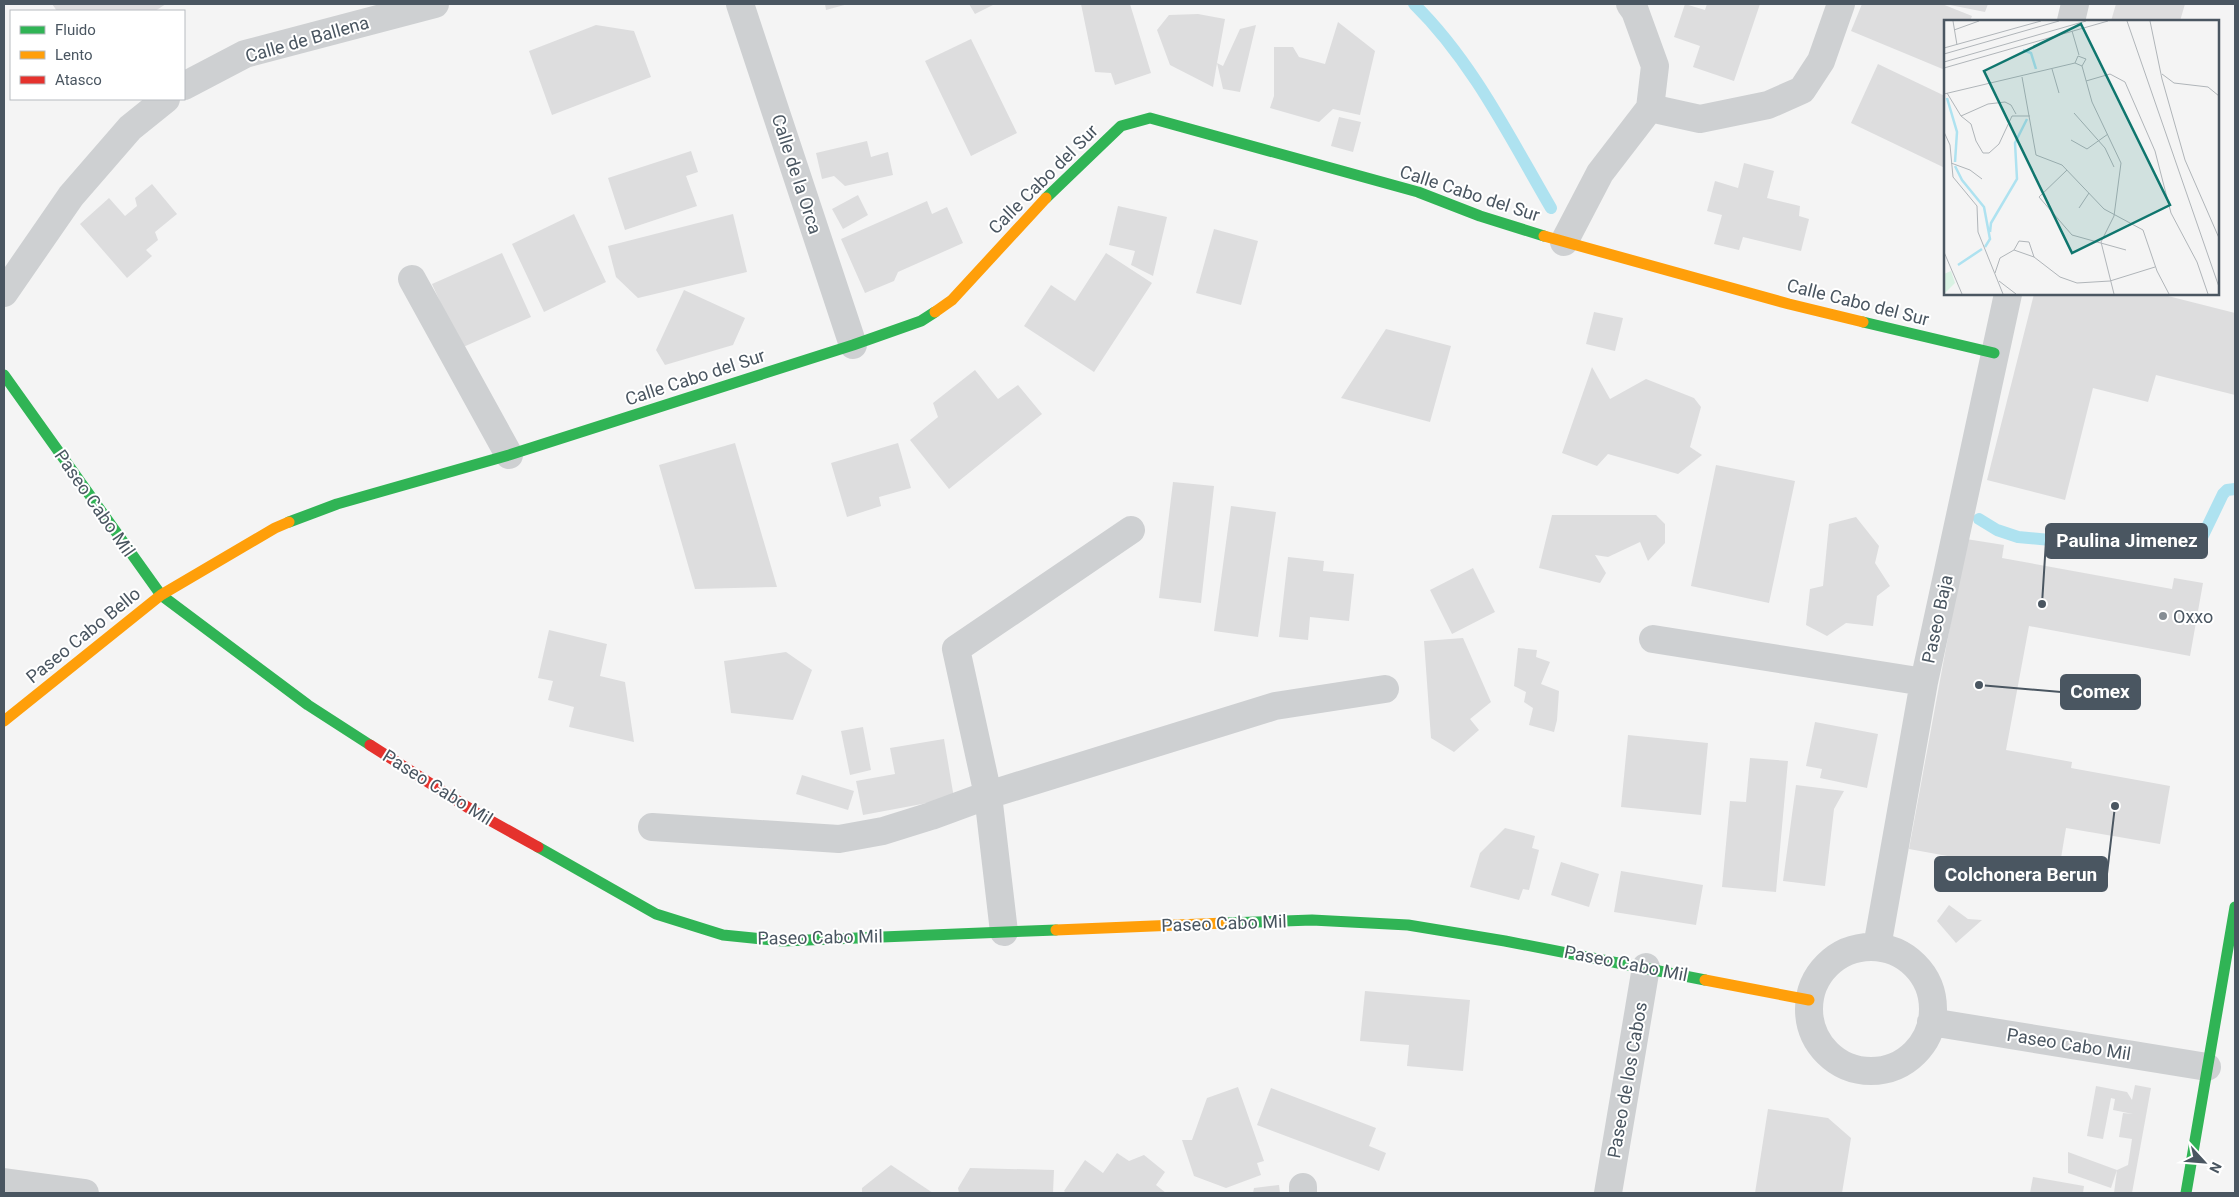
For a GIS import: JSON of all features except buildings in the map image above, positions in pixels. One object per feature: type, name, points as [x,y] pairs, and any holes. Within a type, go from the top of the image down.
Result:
[{"type":"street","name":"Calle de la Orca","points":[[740,4],[853,345]]},
{"type":"street","points":[[1564,242],[1600,173],[1650,108],[1655,66],[1630,4]]},
{"type":"street","points":[[1650,108],[1700,119],[1768,105],[1802,90],[1821,61],[1841,4]]},
{"type":"street","points":[[2071,20],[2075,4]]},
{"type":"street","name":"Calle de Ballena","points":[[185,85],[245,54],[418,6]]},
{"type":"street","points":[[4,293],[71,196],[130,128],[165,100]]},
{"type":"street","name":"Calle Cabo del Sur","points":[[161,596],[276,528],[337,504],[509,455],[853,345],[921,320],[952,300],[1030,214],[1121,126],[1150,118],[1418,192],[1480,216],[1564,242],[1789,304],[1994,353]]},
{"type":"street","points":[[412,279],[509,455]]},
{"type":"street","name":"Paseo Baja","points":[[1877,947],[1924,682],[2008,295]]},
{"type":"street","name":"Paseo Cabo Mil","points":[[4,375],[161,596],[308,705],[475,812],[656,914],[723,936],[783,941],[1312,920],[1408,925],[1646,967],[1809,1000]]},
{"type":"street","points":[[1004,932],[988,795],[956,649],[1131,530]]},
{"type":"street","name":"Paseo Cabo Bello","points":[[4,721],[161,596]]},
{"type":"street","points":[[1653,639],[1924,682]]},
{"type":"street","points":[[652,827],[839,839],[883,831],[932,816],[988,795],[1275,706],[1385,689]]},
{"type":"street","points":[[2186,1193],[2235,907]]},
{"type":"street","points":[[1877,947],[1901,954],[1920,972],[1932,996],[1931,1022],[1926,1037],[1917,1050],[1905,1060],[1890,1067],[1876,1070],[1860,1070],[1844,1065],[1820,1045],[1813,1031],[1809,1016],[1809,1000],[1814,985],[1822,971],[1833,960],[1854,950],[1877,947]]},
{"type":"street","name":"Paseo de los Cabos","points":[[1608,1193],[1646,967]]},
{"type":"street","name":"Paseo Cabo Mil","points":[[1931,1022],[2207,1067]]},
{"type":"street","points":[[4,1182],[85,1193]]},
{"type":"waterway","points":[[1414,4],[1455,51],[1472,76],[1505,128],[1551,208]]},
{"type":"waterway","points":[[1979,519],[1997,530],[2018,537],[2187,553],[2197,548],[2223,494],[2227,490],[2235,489]]},
{"type":"traffic: fast","points":[[1046,198],[1121,126],[1150,118],[1418,192],[1480,216],[1544,236]]},
{"type":"traffic: fast","points":[[289,522],[337,504],[509,455],[853,345],[921,321],[935,312]]},
{"type":"traffic: fast","points":[[1863,322],[1994,353]]},
{"type":"traffic: fast","points":[[4,375],[161,595],[308,705],[370,745]]},
{"type":"traffic: fast","points":[[538,847],[656,914],[723,935],[783,941],[1056,930]]},
{"type":"traffic: fast","points":[[2186,1193],[2235,907]]},
{"type":"traffic: fast","points":[[1225,923],[1312,920],[1408,925],[1505,941],[1705,980]]},
{"type":"traffic: slow","points":[[935,312],[952,300],[1046,198]]},
{"type":"traffic: slow","points":[[1544,236],[1789,304],[1863,322]]},
{"type":"traffic: slow","points":[[4,721],[161,595],[275,528],[289,522]]},
{"type":"traffic: slow","points":[[1056,930],[1225,923]]},
{"type":"traffic: slow","points":[[1705,980],[1809,1000]]},
{"type":"traffic: jam","points":[[370,745],[475,812],[538,847]]},
{"type":"place","name":"Paulina Jimenez","points":[[2042,604]]},
{"type":"place","name":"Oxxo","points":[[2163,616]]},
{"type":"place","name":"Comex","points":[[1979,685]]},
{"type":"place","name":"Colchonera Berun","points":[[2115,806]]}]
